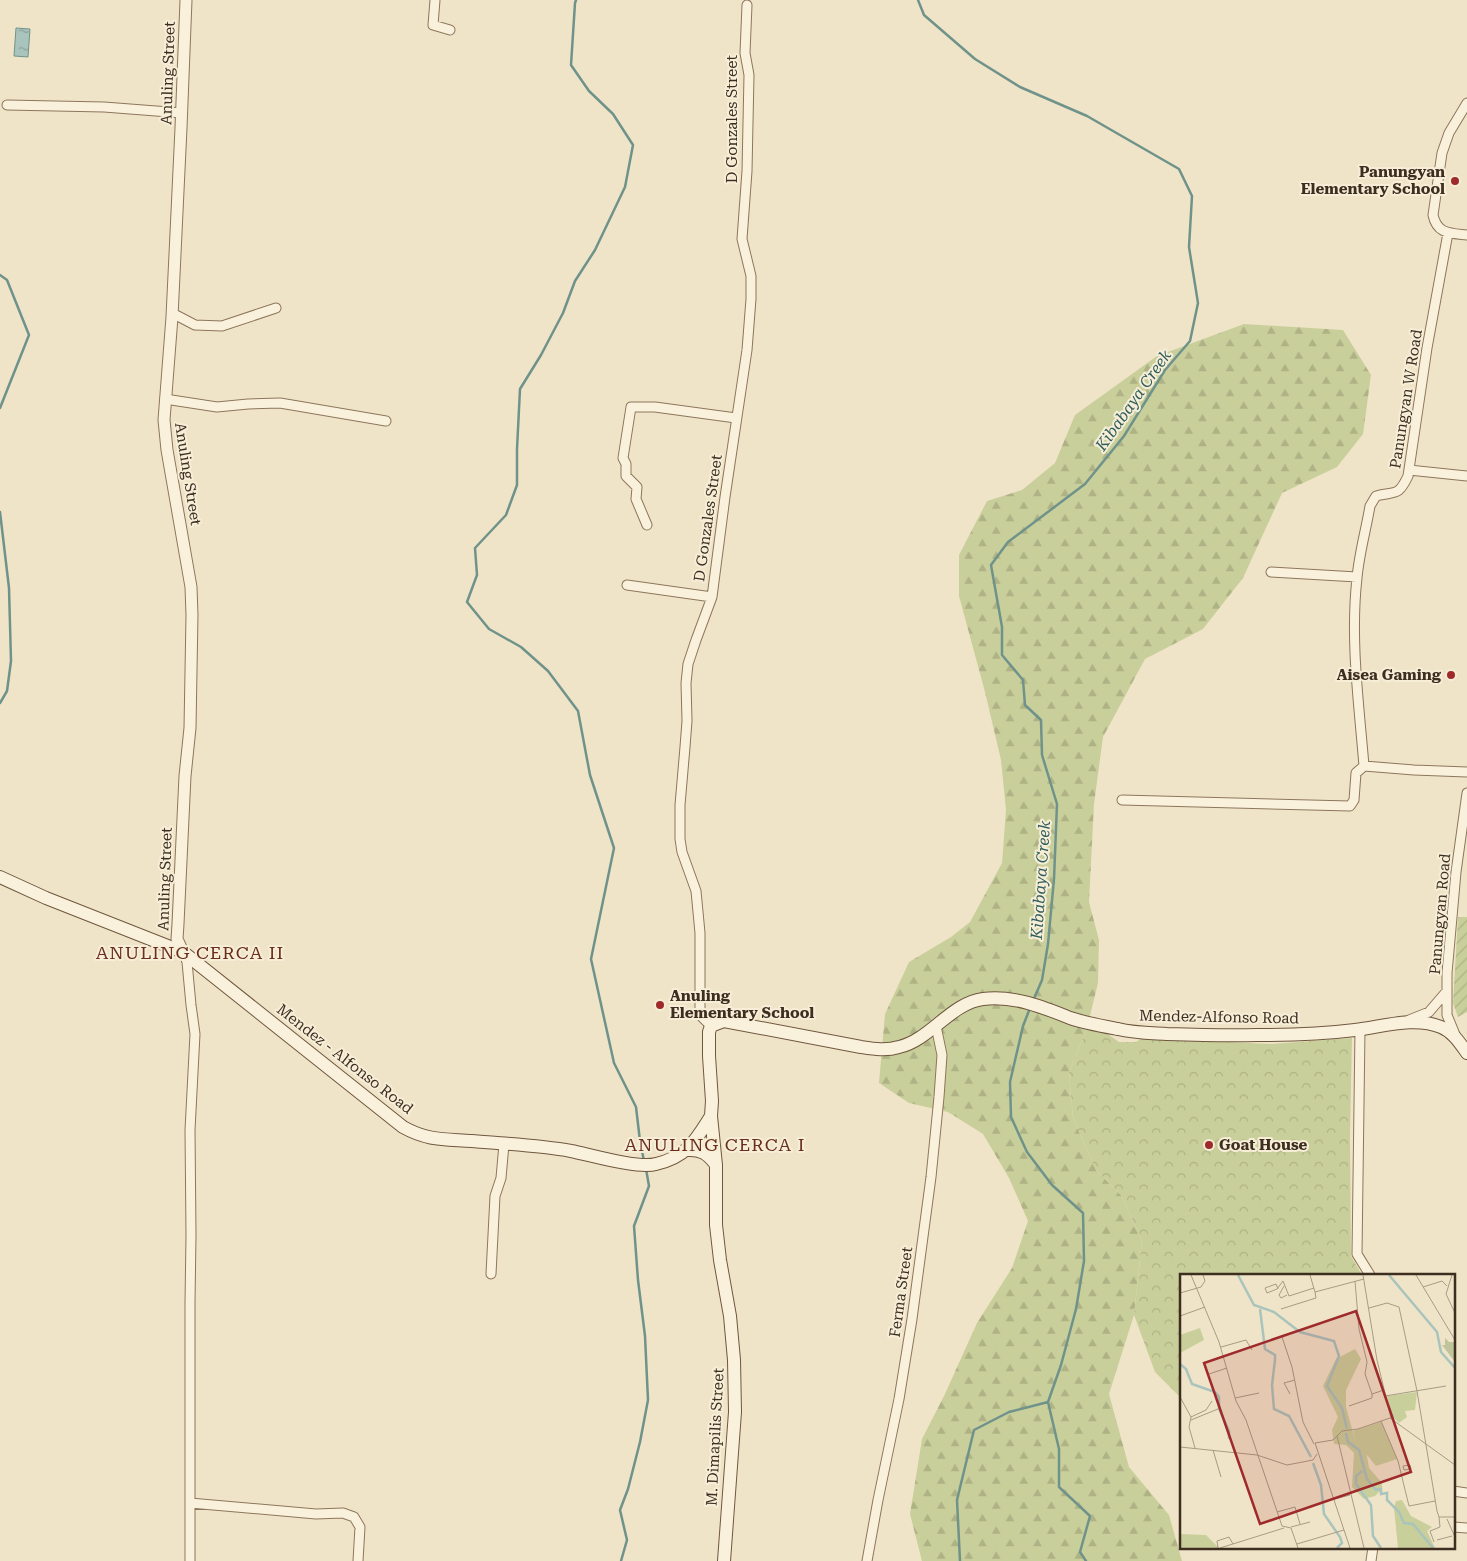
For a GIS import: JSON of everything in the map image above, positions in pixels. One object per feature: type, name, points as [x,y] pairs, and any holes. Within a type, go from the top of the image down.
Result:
[{"type":"main road","name":"Mendez - Alfonso Road","points":[[0,877],[46,898],[183,952],[403,1127],[415,1134],[428,1138],[569,1151],[635,1164],[654,1165],[673,1159],[687,1150],[711,1116]]},
{"type":"main road","name":"Mendez-Alfonso Road","points":[[712,1026],[724,1021],[882,1050],[900,1047],[918,1039],[951,1013],[980,999],[994,998],[1014,1000],[1044,1007],[1072,1018],[1129,1032],[1212,1036],[1279,1035],[1360,1029],[1404,1022],[1430,1024],[1442,1028],[1456,1037],[1467,1053]]},
{"type":"main road","points":[[711,1116],[712,1101],[708,1043],[712,1026]]},
{"type":"main road","name":"M. Dimapilis Street","points":[[711,1116],[716,1165],[716,1225],[730,1316],[734,1360],[735,1412],[724,1561]]},
{"type":"main road","points":[[687,1150],[695,1149],[705,1153],[716,1165]]},
{"type":"street","name":"Anuling Street","points":[[183,952],[178,938],[178,924],[185,776],[190,728],[191,587],[167,450],[164,420],[172,313],[186,0]]},
{"type":"street","points":[[435,0],[433,25],[450,30]]},
{"type":"street","name":"D Gonzales Street","points":[[712,1026],[702,1017],[700,1008],[700,933],[696,891],[682,852],[680,815],[686,747],[686,683],[688,664],[712,598],[747,350],[751,276],[742,239],[747,171],[749,75],[745,53],[746,5]]},
{"type":"street","points":[[1467,103],[1450,133],[1445,147],[1439,169],[1432,215],[1434,223],[1448,233],[1467,235]]},
{"type":"street","points":[[8,105],[104,107],[182,113]]},
{"type":"street","name":"Panungyan W Road","points":[[1364,766],[1356,660],[1356,577],[1373,500],[1376,496],[1395,493],[1400,490],[1408,476],[1427,348],[1448,233]]},
{"type":"street","points":[[172,313],[195,325],[222,326],[276,308]]},
{"type":"street","points":[[165,399],[217,407],[280,403],[386,421]]},
{"type":"street","points":[[647,525],[636,499],[637,487],[626,476],[626,464],[623,458],[631,407],[655,407],[736,418]]},
{"type":"street","points":[[1409,470],[1467,476]]},
{"type":"street","points":[[1271,572],[1356,577]]},
{"type":"street","points":[[627,585],[712,598]]},
{"type":"street","points":[[1122,800],[1350,806],[1354,800],[1356,773],[1364,766],[1467,772]]},
{"type":"street","name":"Panungyan Road","points":[[1456,1037],[1447,1015],[1447,991],[1455,879],[1465,821],[1467,792]]},
{"type":"street","points":[[183,952],[187,962],[195,1034],[190,1130],[190,1561]]},
{"type":"street","points":[[1404,1022],[1429,1012],[1447,991]]},
{"type":"street","name":"Ferma Street","points":[[867,1561],[899,1399],[931,1177],[942,1055],[936,1026]]},
{"type":"street","points":[[1360,1029],[1357,1254],[1369,1274]]},
{"type":"street","points":[[491,1274],[495,1196],[501,1178],[504,1144]]},
{"type":"street","points":[[1454,1491],[1467,1493]]},
{"type":"street","points":[[190,1503],[316,1514],[343,1513],[354,1517],[360,1527],[358,1561]]},
{"type":"street","points":[[1454,1527],[1467,1528]]},
{"type":"street","points":[[1371,1561],[1373,1548]]},
{"type":"green space","points":[[1244,324],[1343,330],[1371,375],[1363,434],[1337,467],[1282,493],[1243,578],[1203,629],[1145,659],[1103,737],[1094,804],[1089,902],[1099,940],[1098,983],[1087,1028],[1069,1073],[1073,1118],[1096,1170],[1121,1195],[1142,1241],[1134,1315],[1109,1394],[1129,1467],[1169,1515],[1182,1561],[922,1561],[910,1514],[922,1439],[977,1323],[1012,1268],[1028,1221],[1009,1178],[983,1134],[948,1112],[909,1103],[879,1083],[885,1014],[909,962],[951,937],[970,922],[1002,863],[1006,810],[1001,760],[959,596],[959,555],[987,501],[1022,490],[1055,463],[1075,415],[1157,356]]},
{"type":"green space","points":[[1458,917],[1467,917],[1467,1012],[1458,1017],[1453,1003]]},
{"type":"green space","points":[[1087,1028],[1105,1032],[1119,1042],[1136,1042],[1142,1038],[1271,1044],[1352,1038],[1350,1135],[1351,1256],[1361,1274],[1180,1274],[1180,1397],[1155,1372],[1134,1315],[1142,1241],[1121,1195],[1096,1170],[1073,1118],[1069,1073]]},
{"type":"water","points":[[16,28],[30,29],[28,57],[14,56]]},
{"type":"waterway","points":[[576,0],[571,65],[589,91],[613,114],[633,145],[625,187],[595,250],[575,281],[563,313],[541,355],[520,389],[517,485],[506,515],[475,548],[477,575],[467,602],[489,629],[521,647],[548,671],[578,711],[590,775],[614,848],[591,959],[614,1063],[636,1107],[644,1161]]},
{"type":"waterway","name":"Kibabaya Creek","points":[[918,0],[924,15],[975,59],[1020,87],[1087,116],[1179,169],[1192,196],[1189,247],[1198,303],[1190,341],[1165,370],[1124,436],[1085,484],[1008,542],[991,565],[1002,627],[1002,655],[1023,680],[1025,705],[1041,720],[1042,755],[1057,804],[1054,879],[1048,944],[1042,980],[1033,1001]]},
{"type":"waterway","points":[[0,275],[7,280],[29,335],[0,408]]},
{"type":"waterway","points":[[0,512],[9,588],[11,661],[7,691],[0,703]]},
{"type":"waterway","name":"Kibabaya Creek","points":[[1030,1008],[1023,1026],[1010,1082],[1011,1117],[1027,1152],[1052,1185],[1083,1213],[1084,1261],[1076,1309],[1061,1365],[1048,1402],[1059,1449],[1059,1487],[1090,1516],[1080,1552],[1086,1561]]},
{"type":"waterway","points":[[621,1561],[627,1540],[620,1510],[628,1489],[640,1442],[648,1400],[645,1336],[634,1226],[649,1186],[646,1169]]},
{"type":"waterway","name":"Kibabaya Creek","points":[[960,1561],[957,1500],[974,1430],[1009,1412],[1048,1402]]},
{"type":"place","name":"Panungyan Elementary School","points":[[1455,181]]},
{"type":"place","name":"Aisea Gaming","points":[[1451,675]]},
{"type":"place","name":"Anuling Elementary School","points":[[660,1005]]},
{"type":"place","name":"Goat House","points":[[1209,1145]]},
{"type":"district","name":"ANULING CERCA II","points":[[190,953]]},
{"type":"district","name":"ANULING CERCA I","points":[[715,1145]]}]
